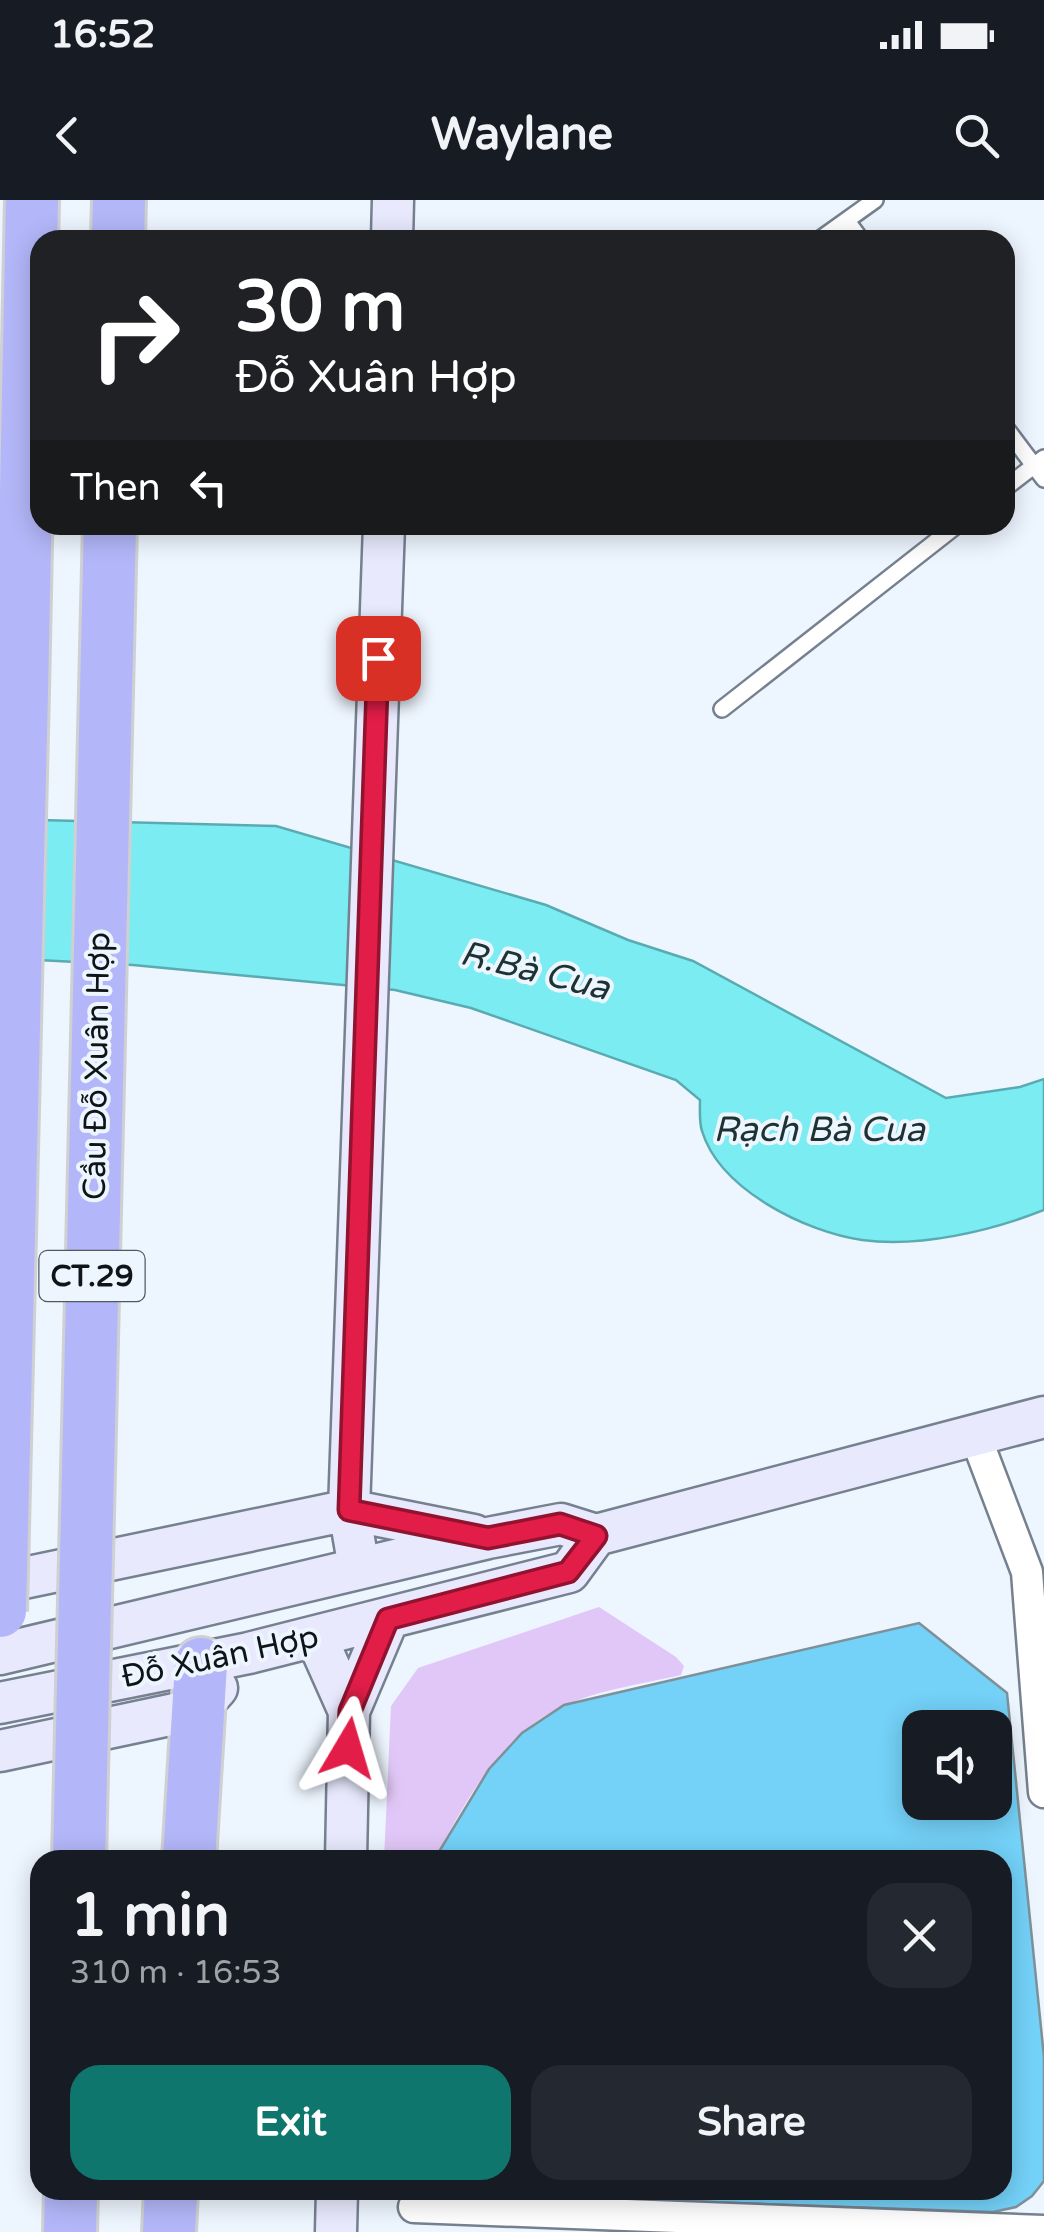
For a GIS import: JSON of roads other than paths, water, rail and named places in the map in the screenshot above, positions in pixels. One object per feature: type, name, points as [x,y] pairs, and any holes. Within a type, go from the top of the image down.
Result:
[{"type":"highway","name":"CT.29","points":[[31,230],[32,200]]},
{"type":"highway","points":[[118,200],[118,230]]},
{"type":"highway","name":"CT.29","points":[[0,1611],[30,298]]},
{"type":"highway","name":"Cầu Đỗ Xuân Hợp","points":[[79,1850],[110,535]]},
{"type":"highway","points":[[191,1850],[216,1676]]},
{"type":"highway","points":[[70,2232],[71,2200]]},
{"type":"highway","points":[[168,2232],[170,2200]]},
{"type":"main road","points":[[392,230],[393,200]]},
{"type":"main road","points":[[358,1568],[349,1510],[384,535]]},
{"type":"main road","name":"Đỗ Xuân Hợp","points":[[0,1654],[488,1538],[560,1524],[596,1536],[1044,1417]]},
{"type":"main road","points":[[0,1582],[349,1510],[488,1538]]},
{"type":"main road","name":"Đỗ Xuân Hợp","points":[[0,1702],[216,1676],[316,1637],[568,1572],[596,1536]]},
{"type":"main road","points":[[346,1850],[350,1711],[388,1619]]},
{"type":"main road","points":[[316,1637],[350,1711]]},
{"type":"main road","points":[[0,1750],[216,1676]]},
{"type":"main road","points":[[336,2232],[337,2200]]},
{"type":"street","points":[[974,1436],[1027,1572],[1044,1792]]},
{"type":"street","points":[[414,2207],[606,2224],[1044,2230]]},
{"type":"lane","points":[[834,230],[875,200]]},
{"type":"lane","points":[[847,221],[854,230]]},
{"type":"lane","points":[[1015,437],[1039,462],[1044,480]]},
{"type":"lane","points":[[1015,480],[1039,462]]},
{"type":"lane","points":[[722,709],[944,535]]},
{"type":"water","name":"Rạch Bà Cua","points":[[0,819],[276,826],[546,905],[628,940],[693,961],[946,1098],[1020,1087],[1044,1079],[1044,1210],[1001,1225],[931,1240],[884,1242],[840,1235],[768,1205],[727,1172],[702,1131],[700,1100],[676,1080],[471,1008],[395,990],[133,965],[0,958]]},
{"type":"water label","name":"R.Bà Cua","points":[[535,971]]}]
